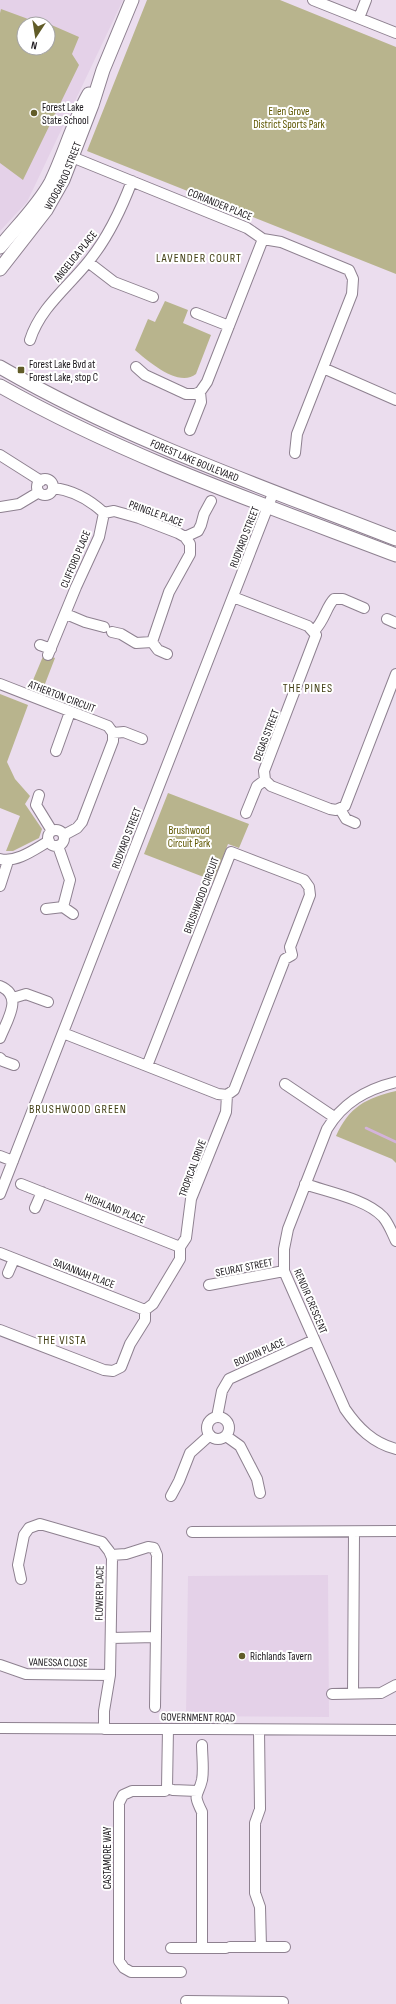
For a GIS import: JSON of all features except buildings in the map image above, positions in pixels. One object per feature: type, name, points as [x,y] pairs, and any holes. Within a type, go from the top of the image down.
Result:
[{"type":"main road","name":"WOOGAROO STREET","points":[[0,269],[46,210],[63,180],[68,155],[132,0]]},
{"type":"main road","name":"WOOGAROO STREET","points":[[0,247],[42,196],[68,155]]},
{"type":"main road","name":"FOREST LAKE BOULEVARD","points":[[0,367],[54,397],[127,431],[396,539]]},
{"type":"main road","name":"FOREST LAKE BOULEVARD","points":[[0,386],[106,440],[396,556]]},
{"type":"street","points":[[313,0],[396,33]]},
{"type":"street","points":[[359,18],[366,0]]},
{"type":"street","name":"CORIANDER PLACE","points":[[68,155],[254,231],[263,239],[281,242],[338,264],[349,270],[352,274],[354,285],[352,294],[297,434],[295,453]]},
{"type":"street","name":"ANGELICA PLACE","points":[[30,340],[36,324],[51,304],[88,262],[112,227],[132,181]]},
{"type":"street","points":[[136,367],[145,375],[186,394],[195,394],[200,392],[207,382],[263,239]]},
{"type":"street","points":[[88,262],[114,282],[153,297]]},
{"type":"street","points":[[196,313],[229,326]]},
{"type":"street","points":[[323,368],[396,400]]},
{"type":"street","points":[[190,430],[201,402],[200,392]]},
{"type":"street","points":[[0,455],[41,481]]},
{"type":"street","points":[[39,492],[37,488],[41,481],[46,479],[50,481],[53,488]]},
{"type":"street","points":[[0,507],[19,504],[39,492],[48,495],[53,488]]},
{"type":"street","points":[[53,488],[65,489],[95,504],[104,513]]},
{"type":"street","name":"RUDYARD STREET","points":[[0,1194],[274,491]]},
{"type":"street","name":"PRINGLE PLACE","points":[[185,537],[198,531],[202,525],[204,514],[211,501]]},
{"type":"street","name":"PRINGLE PLACE","points":[[104,513],[114,511],[139,518],[185,537],[190,544],[190,554],[169,592],[152,642]]},
{"type":"street","name":"CLIFFORD PLACE","points":[[40,645],[50,652],[76,587],[89,563],[99,537],[104,513]]},
{"type":"street","points":[[233,597],[308,626],[314,631]]},
{"type":"street","name":"DEGAS STREET","points":[[246,813],[257,786],[265,780],[264,771],[316,639],[314,631],[322,623],[331,602],[334,599],[339,598],[364,608]]},
{"type":"street","points":[[66,614],[121,634],[136,643],[152,642],[158,650],[167,654]]},
{"type":"street","points":[[265,780],[271,786],[315,803],[336,810],[340,809],[348,801],[396,674]]},
{"type":"street","name":"ATHERTON CIRCUIT","points":[[0,684],[108,726],[113,733],[124,732],[142,739]]},
{"type":"street","points":[[56,750],[70,712]]},
{"type":"street","points":[[64,835],[77,828],[82,822],[114,741],[113,733]]},
{"type":"street","points":[[39,795],[36,805],[52,831]]},
{"type":"street","points":[[340,809],[346,819],[355,823]]},
{"type":"street","points":[[0,886],[4,860],[18,857],[53,844],[64,842],[64,835],[60,830],[52,831]]},
{"type":"street","points":[[52,831],[49,835],[70,880],[63,907]]},
{"type":"street","name":"BRUSHWOOD CIRCUIT","points":[[147,1066],[231,852],[304,880],[309,887],[310,895],[290,947],[292,955],[285,959],[234,1090],[226,1095]]},
{"type":"street","points":[[46,909],[63,907],[73,914]]},
{"type":"street","points":[[0,986],[8,990],[13,998],[13,1005],[0,1038]]},
{"type":"street","points":[[13,998],[26,994],[48,1002]]},
{"type":"street","points":[[63,1033],[218,1094],[226,1095]]},
{"type":"street","points":[[0,1058],[3,1061],[14,1065]]},
{"type":"street","name":"RENOIR CRESCENT","points":[[396,1082],[364,1093],[334,1117],[327,1129],[305,1184],[288,1229],[284,1249],[284,1272],[345,1409],[356,1424],[374,1440],[396,1449]]},
{"type":"street","points":[[285,1084],[334,1117]]},
{"type":"street","name":"TROPICAL DRIVE","points":[[0,1330],[104,1370],[113,1371],[121,1367],[130,1344],[144,1320],[145,1310],[154,1304],[180,1259],[180,1247],[186,1238],[192,1199],[226,1112],[226,1095]]},
{"type":"street","points":[[0,1156],[13,1161]]},
{"type":"street","name":"HIGHLAND PLACE","points":[[21,1184],[180,1247]]},
{"type":"street","points":[[305,1184],[366,1205],[375,1210],[387,1222],[396,1241]]},
{"type":"street","points":[[35,1208],[42,1192]]},
{"type":"street","name":"SAVANNAH PLACE","points":[[0,1253],[145,1310]]},
{"type":"street","points":[[8,1273],[14,1259]]},
{"type":"street","name":"SEURAT STREET","points":[[209,1285],[284,1272]]},
{"type":"street","name":"BOUDIN PLACE","points":[[210,1435],[208,1425],[211,1420],[217,1417],[222,1391],[230,1378],[314,1340]]},
{"type":"street","points":[[217,1417],[224,1419],[229,1425],[226,1436]]},
{"type":"street","points":[[171,1496],[180,1481],[190,1453],[210,1435],[217,1439],[226,1436]]},
{"type":"street","points":[[226,1436],[240,1446],[257,1479],[260,1493]]},
{"type":"street","name":"FLOWER PLACE","points":[[20,1579],[18,1564],[24,1535],[29,1528],[40,1524],[102,1542],[111,1555],[110,1675],[104,1711],[104,1729]]},
{"type":"street","points":[[192,1532],[396,1531]]},
{"type":"street","points":[[353,1694],[354,1532]]},
{"type":"street","points":[[111,1555],[126,1554],[148,1547],[154,1548],[157,1555],[155,1707]]},
{"type":"street","points":[[111,1638],[156,1637]]},
{"type":"street","name":"VANESSA CLOSE","points":[[3,1666],[26,1674],[110,1675]]},
{"type":"street","points":[[332,1694],[380,1693],[396,1685]]},
{"type":"street","name":"GOVERNMENT ROAD","points":[[0,1728],[396,1730]]},
{"type":"street","points":[[167,1788],[168,1729]]},
{"type":"street","points":[[259,1730],[260,1809],[255,1823],[255,1893],[260,1907],[261,1947]]},
{"type":"street","points":[[202,1746],[202,1779],[197,1791],[197,1803],[202,1812],[202,1948]]},
{"type":"street","name":"CASTAMORE WAY","points":[[181,1972],[131,1972],[124,1968],[119,1960],[119,1803],[123,1794],[132,1791],[164,1791],[167,1788],[173,1790],[197,1791]]},
{"type":"street","points":[[171,1948],[286,1947]]},
{"type":"street","points":[[186,2001],[207,2003],[283,2002]]},
{"type":"shaded area","name":"Forest Lake State School","points":[[0,0],[123,0],[27,202],[0,231]]},
{"type":"shaded area","points":[[328,1575],[329,1717],[186,1716],[188,1576]]},
{"type":"green space","name":"Ellen Grove District Sports Park","points":[[147,0],[280,0],[396,47],[396,274],[87,151]]},
{"type":"green space","points":[[1,9],[20,16],[16,16],[16,56],[56,56],[56,27],[79,37],[72,54],[79,65],[23,180],[0,163]]},
{"type":"green space","points":[[165,301],[188,310],[183,323],[211,335],[196,374],[189,377],[181,378],[164,372],[135,350],[148,319],[155,322]]},
{"type":"green space","points":[[44,654],[55,658],[43,689],[31,685]]},
{"type":"green space","points":[[0,694],[28,705],[7,762],[15,779],[30,796],[25,804],[42,829],[39,838],[13,851],[6,851],[20,816],[0,808]]},
{"type":"green space","name":"Brushwood Circuit Park","points":[[168,793],[249,824],[239,848],[228,844],[214,881],[144,854]]},
{"type":"green space","points":[[396,1091],[396,1163],[392,1159],[336,1136],[347,1118],[360,1105],[376,1097]]},
{"type":"waterway","points":[[366,1128],[396,1142]]},
{"type":"place","name":"Forest Lake State School","points":[[34,113]]},
{"type":"place","name":"Forest Lake Bvd at Forest Lake, stop C","points":[[21,370]]},
{"type":"place","name":"Richlands Tavern","points":[[242,1656]]},
{"type":"district","name":"LAVENDER COURT","points":[[199,258]]},
{"type":"district","name":"THE PINES","points":[[308,688]]},
{"type":"district","name":"BRUSHWOOD GREEN","points":[[78,1109]]},
{"type":"district","name":"THE VISTA","points":[[62,1340]]}]
